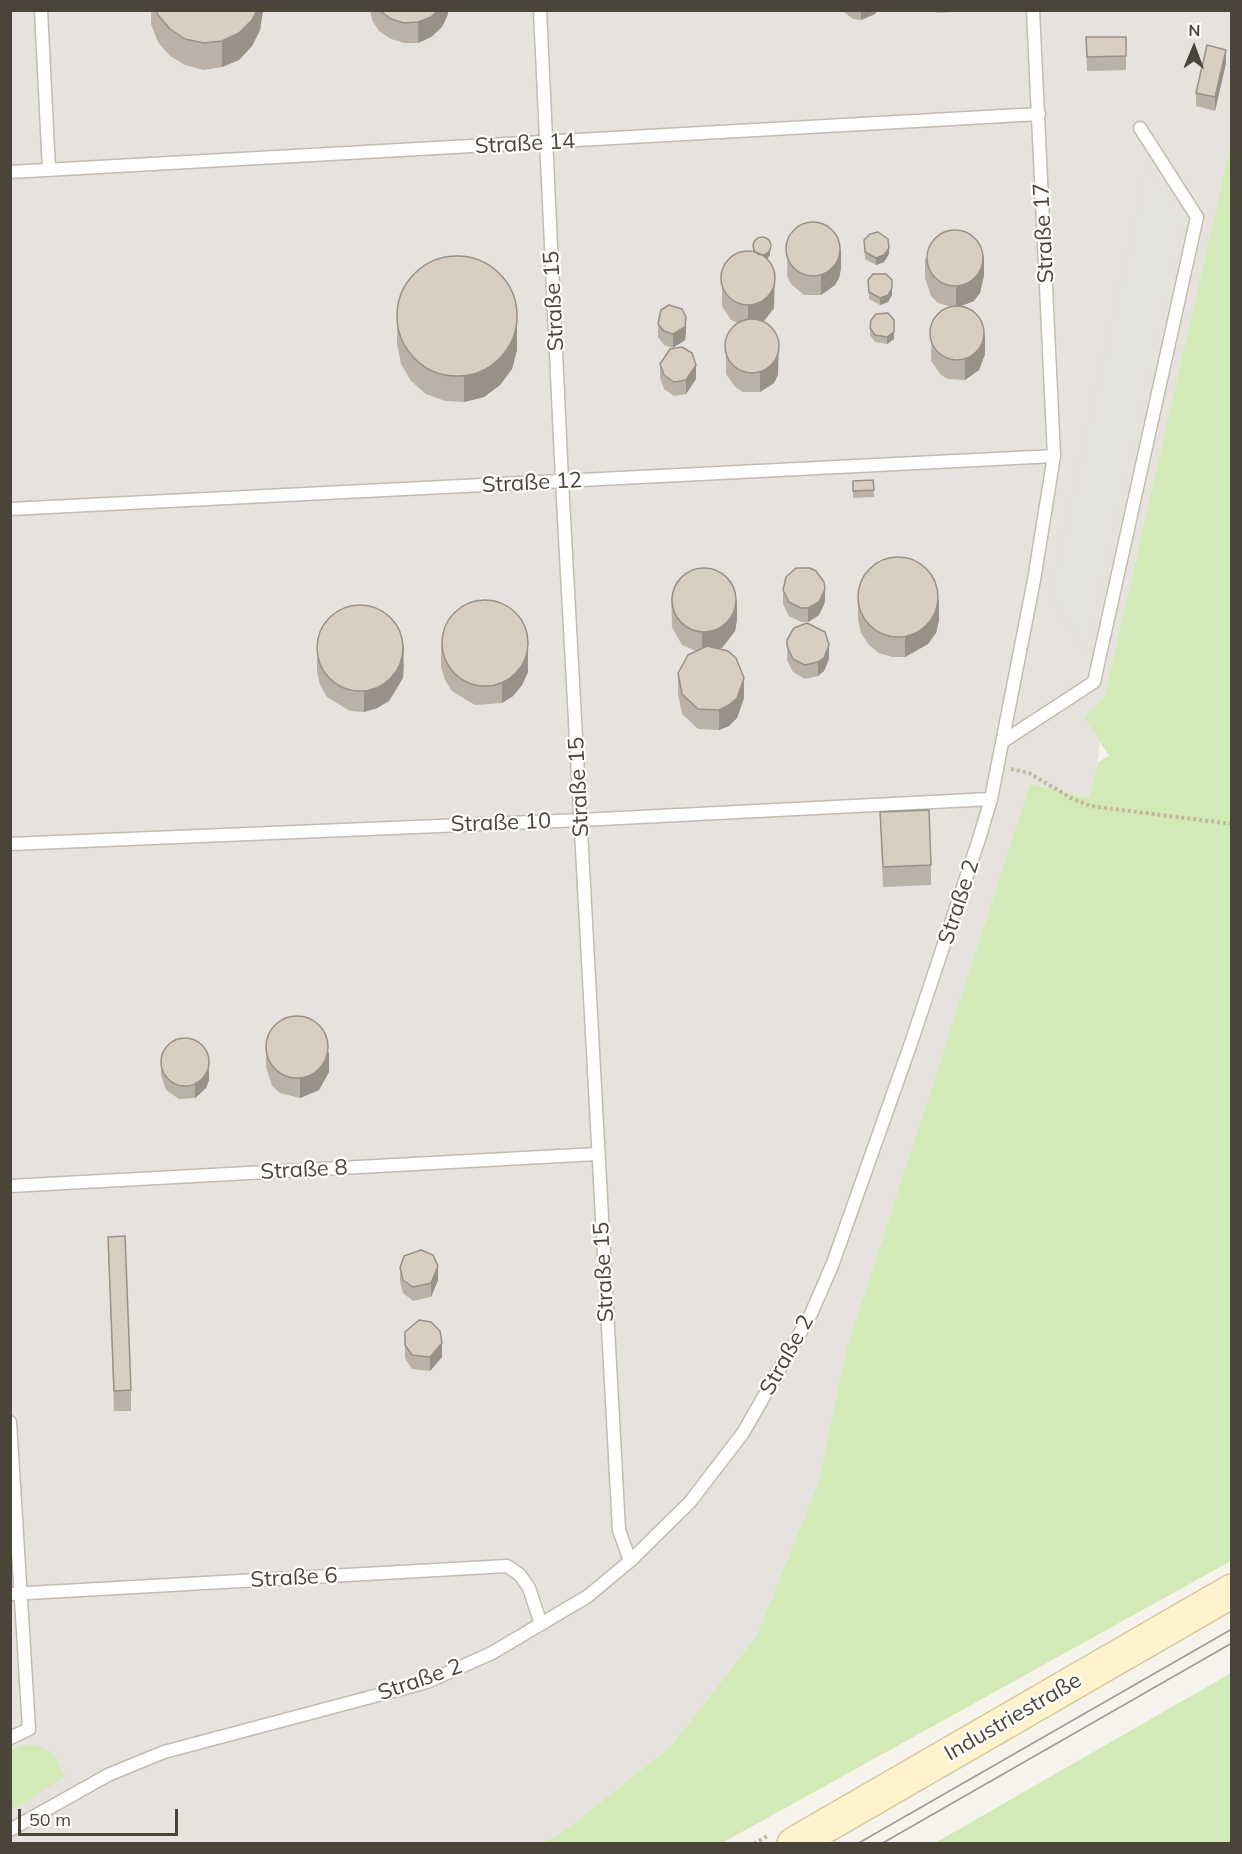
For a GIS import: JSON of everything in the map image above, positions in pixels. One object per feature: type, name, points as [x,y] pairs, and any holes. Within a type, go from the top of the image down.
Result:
[{"type":"main road","name":"Industriestraße","points":[[794,1844],[1232,1591]]},
{"type":"lane","points":[[41,10],[49,170]]},
{"type":"lane","name":"Straße 15","points":[[540,10],[597,1154],[619,1530],[630,1561]]},
{"type":"lane","name":"Straße 17","points":[[1033,10],[1054,456]]},
{"type":"lane","name":"Straße 14","points":[[10,172],[1039,114]]},
{"type":"lane","points":[[1002,742],[1094,682],[1197,217],[1140,128]]},
{"type":"lane","name":"Straße 12","points":[[10,509],[1054,456]]},
{"type":"lane","name":"Straße 2","points":[[10,1830],[108,1775],[164,1752],[427,1682],[492,1653],[588,1596],[630,1561],[690,1502],[743,1433],[811,1314],[832,1263],[911,1043],[991,799],[1054,456]]},
{"type":"lane","name":"Straße 10","points":[[10,844],[581,820],[991,799]]},
{"type":"lane","name":"Straße 8","points":[[10,1186],[597,1154]]},
{"type":"lane","points":[[10,1422],[15,1594],[29,1729],[10,1738]]},
{"type":"lane","name":"Straße 6","points":[[15,1594],[507,1566],[520,1575],[529,1588],[542,1624]]},
{"type":"path","points":[[997,769],[1029,773],[1089,806],[1232,824]]},
{"type":"shaded area","points":[[11,11],[1231,11],[1231,143],[1104,698],[1098,762],[1089,798],[1030,784],[845,1354],[819,1480],[756,1637],[671,1746],[567,1829],[543,1843],[11,1844]]},
{"type":"shaded area","points":[[1148,162],[1185,220],[1087,654],[1050,595]]},
{"type":"green space","points":[[1231,143],[1231,1561],[722,1843],[543,1843],[567,1829],[671,1746],[756,1637],[819,1480],[845,1354],[1030,784],[1089,798],[1098,762],[1109,756],[1084,717],[1104,698]]},
{"type":"green space","points":[[1231,1673],[1231,1843],[935,1843]]},
{"type":"green space","points":[[23,1745],[39,1746],[53,1754],[65,1776],[11,1811],[11,1750]]},
{"type":"building","points":[[156,10],[257,10],[252,20],[239,33],[222,41],[204,43],[185,39],[170,29]]},
{"type":"building","points":[[379,10],[438,10],[431,17],[418,22],[404,23],[391,19]]},
{"type":"building","points":[[1086,37],[1126,37],[1126,56],[1087,57]]},
{"type":"building","points":[[1207,45],[1226,50],[1215,97],[1196,93]]},
{"type":"building","points":[[813,222],[823,224],[832,230],[838,239],[840,249],[838,259],[832,268],[823,274],[813,276],[803,274],[794,268],[788,259],[786,249],[788,239],[794,230],[803,224]]},
{"type":"building","points":[[949,230],[961,230],[971,234],[979,242],[983,258],[979,274],[971,282],[961,286],[949,286],[939,282],[931,274],[927,264],[927,252],[931,242],[939,234]]},
{"type":"building","points":[[878,232],[888,239],[889,248],[884,255],[876,258],[865,252],[864,240],[870,234]]},
{"type":"building","points":[[762,237],[768,240],[771,246],[768,252],[762,255],[756,252],[753,246],[756,240]]},
{"type":"building","points":[[748,251],[758,253],[767,259],[773,268],[775,278],[773,288],[767,297],[758,303],[748,305],[738,303],[729,297],[723,288],[721,278],[723,268],[729,259],[738,253]]},
{"type":"building","points":[[457,256],[480,261],[499,274],[512,293],[517,316],[512,339],[499,358],[480,371],[457,376],[434,371],[415,358],[402,339],[397,316],[402,293],[415,274],[434,261]]},
{"type":"building","points":[[873,274],[886,274],[892,280],[892,288],[888,295],[880,298],[869,292],[868,280]]},
{"type":"building","points":[[669,305],[682,309],[686,317],[685,327],[673,334],[664,331],[658,324],[661,310]]},
{"type":"building","points":[[957,306],[967,308],[976,314],[982,323],[984,333],[982,343],[976,352],[967,358],[957,360],[947,358],[938,352],[932,343],[930,333],[932,323],[938,314],[947,308]]},
{"type":"building","points":[[888,313],[894,320],[894,332],[887,337],[875,335],[870,328],[871,320],[876,314]]},
{"type":"building","points":[[752,319],[762,321],[771,327],[777,336],[779,346],[777,356],[771,365],[762,371],[752,373],[742,371],[733,365],[727,356],[725,346],[727,336],[733,327],[742,321]]},
{"type":"building","points":[[682,347],[692,353],[696,365],[686,380],[674,382],[664,375],[660,364],[670,349]]},
{"type":"building","points":[[873,480],[874,490],[853,491],[853,481]]},
{"type":"building","points":[[898,557],[913,560],[926,569],[935,582],[938,597],[935,612],[926,625],[913,634],[898,637],[883,634],[870,625],[861,612],[858,597],[861,582],[870,569],[883,560]]},
{"type":"building","points":[[704,568],[722,574],[730,582],[736,600],[730,618],[722,626],[704,632],[686,626],[678,618],[672,600],[678,582],[686,574]]},
{"type":"building","points":[[796,568],[810,568],[816,571],[824,582],[825,589],[819,602],[808,608],[801,608],[789,602],[783,590],[786,577]]},
{"type":"building","points":[[485,600],[509,607],[521,619],[528,643],[521,667],[509,679],[485,686],[461,679],[449,667],[442,643],[449,619],[461,607]]},
{"type":"building","points":[[360,605],[384,612],[396,624],[403,648],[396,672],[384,684],[360,691],[336,684],[324,672],[317,648],[324,624],[336,612]]},
{"type":"building","points":[[807,623],[825,632],[829,645],[824,658],[805,665],[793,659],[787,646],[787,640],[794,628]]},
{"type":"building","points":[[707,646],[728,651],[736,658],[744,678],[737,698],[719,710],[698,709],[682,694],[678,673],[688,655]]},
{"type":"building","points":[[929,810],[931,865],[883,867],[880,812]]},
{"type":"building","points":[[297,1016],[319,1025],[328,1047],[319,1069],[297,1078],[275,1069],[266,1047],[275,1025]]},
{"type":"building","points":[[185,1038],[202,1045],[209,1062],[202,1079],[185,1086],[168,1079],[161,1062],[168,1045]]},
{"type":"building","points":[[125,1236],[131,1390],[114,1391],[108,1237]]},
{"type":"building","points":[[421,1250],[433,1255],[438,1266],[431,1283],[413,1287],[403,1280],[400,1268],[404,1256]]},
{"type":"building","points":[[419,1320],[431,1322],[440,1331],[442,1343],[430,1357],[412,1355],[405,1345],[405,1332]]},
{"type":"tram line","points":[[857,1844],[1232,1629]]},
{"type":"tram line","points":[[881,1844],[1232,1643]]}]
